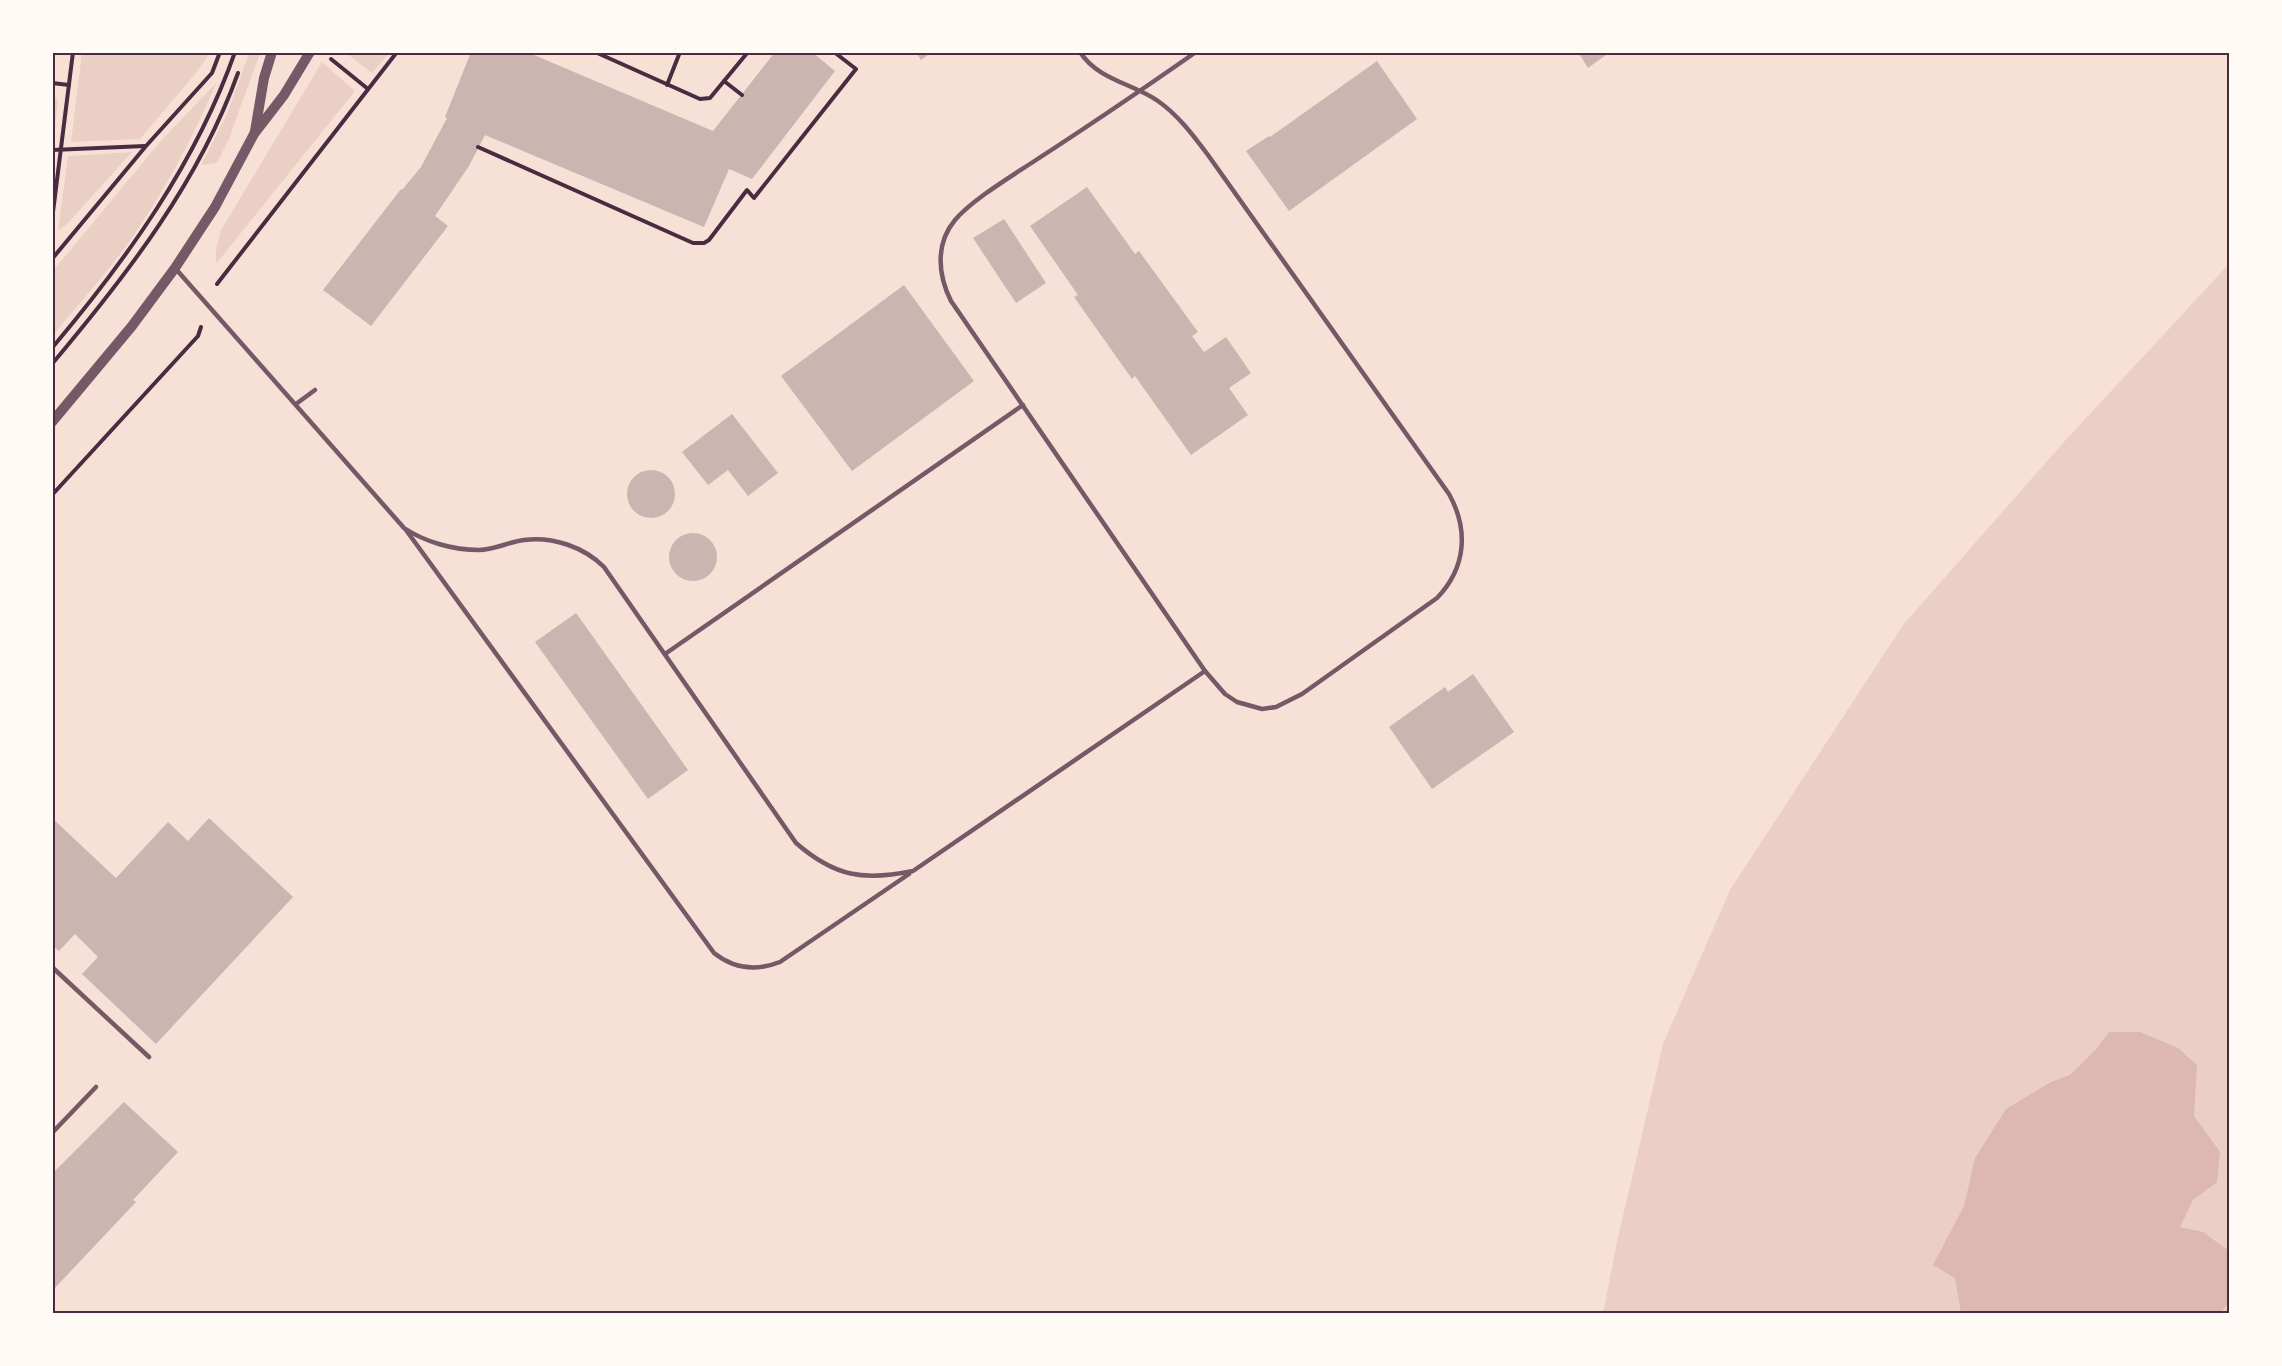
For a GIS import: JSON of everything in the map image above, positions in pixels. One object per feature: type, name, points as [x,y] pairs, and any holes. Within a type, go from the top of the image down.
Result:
[{"type":"street","points":[[254,134],[264,78],[272,52]]},
{"type":"street","points":[[52,422],[132,326],[175,268],[215,207],[254,134],[284,94],[310,52]]},
{"type":"lane","points":[[1080,52],[1094,69],[1139,92],[1156,99],[1173,113],[1208,155],[1449,494],[1459,516],[1461,548],[1457,570],[1448,587],[1437,598],[1290,702],[1262,709],[1243,704],[1225,694],[1205,671],[951,302],[943,286],[940,270],[940,253],[945,237],[955,220],[972,205],[1139,92],[1196,52]]},
{"type":"lane","points":[[175,268],[404,528],[714,953],[736,966],[756,968],[780,962],[1205,671]]},
{"type":"lane","points":[[296,404],[315,390]]},
{"type":"lane","points":[[665,654],[1023,405]]},
{"type":"lane","points":[[404,528],[435,543],[462,548],[489,549],[523,540],[537,539],[582,550],[604,567],[788,832],[806,851],[830,867],[850,874],[874,876],[913,871]]},
{"type":"lane","points":[[52,967],[149,1057]]},
{"type":"lane","points":[[52,1133],[96,1087]]},
{"type":"path","points":[[52,220],[73,52]]},
{"type":"path","points":[[52,259],[146,146],[212,73],[220,52]]},
{"type":"path","points":[[52,348],[112,274],[166,195],[207,123],[235,52]]},
{"type":"path","points":[[52,495],[198,336],[219,279],[397,52]]},
{"type":"path","points":[[595,52],[700,99],[710,98],[748,52]]},
{"type":"path","points":[[667,85],[680,52]]},
{"type":"path","points":[[478,147],[693,243],[704,243],[710,240],[747,190],[754,198],[856,69],[834,52]]},
{"type":"path","points":[[326,54],[368,89]]},
{"type":"path","points":[[52,364],[104,302],[154,232],[212,136],[240,68]]},
{"type":"path","points":[[724,81],[742,95]]},
{"type":"path","points":[[52,83],[69,85]]},
{"type":"path","points":[[52,150],[146,146]]},
{"type":"shaded area","points":[[82,52],[210,53],[140,139],[71,142]]},
{"type":"shaded area","points":[[249,53],[260,53],[229,139],[217,163],[201,165],[227,114]]},
{"type":"shaded area","points":[[346,53],[389,53],[372,73]]},
{"type":"shaded area","points":[[322,62],[355,91],[216,264],[216,249],[221,230]]},
{"type":"shaded area","points":[[217,82],[186,148],[150,211],[115,261],[53,335],[53,271],[160,142]]},
{"type":"shaded area","points":[[53,94],[58,102],[52,141]]},
{"type":"shaded area","points":[[132,152],[68,223],[58,231],[68,156]]},
{"type":"shaded area","points":[[2229,264],[2229,1313],[1603,1314],[1616,1246],[1663,1044],[1730,890],[1903,625],[2062,444]]},
{"type":"shaded area","points":[[2109,1032],[2140,1032],[2178,1048],[2197,1065],[2194,1116],[2220,1152],[2217,1182],[2193,1200],[2180,1227],[2203,1232],[2229,1251],[2229,1302],[2220,1314],[1961,1313],[1955,1278],[1933,1265],[1964,1206],[1975,1158],[2006,1109],[2051,1082],[2070,1075]]},
{"type":"building","points":[[471,52],[527,52],[713,131],[775,52],[812,52],[835,71],[752,179],[729,169],[704,227],[485,135],[469,166],[435,216],[448,226],[371,326],[323,290],[401,189],[421,167],[447,118],[445,117]]},
{"type":"building","points":[[916,52],[932,52],[921,60]]},
{"type":"building","points":[[1578,52],[1610,52],[1588,68]]},
{"type":"building","points":[[1377,61],[1417,119],[1289,211],[1246,151],[1270,137]]},
{"type":"building","points":[[1087,187],[1135,254],[1139,251],[1198,332],[1192,336],[1204,352],[1226,337],[1251,373],[1229,388],[1248,415],[1191,455],[1135,376],[1132,379],[1074,297],[1078,295],[1030,226]]},
{"type":"building","points":[[1004,219],[1046,283],[1016,303],[973,238]]},
{"type":"building","points":[[904,285],[974,381],[852,471],[781,376]]},
{"type":"building","points":[[732,414],[778,473],[748,496],[728,470],[708,485],[682,452]]},
{"type":"building","points":[[651,470],[668,477],[675,494],[668,511],[651,518],[634,511],[627,494],[634,477]]},
{"type":"building","points":[[693,533],[710,540],[717,557],[710,574],[693,581],[676,574],[669,557],[676,540]]},
{"type":"building","points":[[576,613],[688,770],[648,799],[535,642]]},
{"type":"building","points":[[1473,674],[1514,732],[1432,789],[1389,727],[1445,687],[1448,692]]},
{"type":"building","points":[[52,818],[116,878],[168,822],[188,841],[209,818],[293,897],[156,1044],[82,974],[98,957],[75,934],[59,951],[52,945]]},
{"type":"building","points":[[124,1102],[178,1152],[133,1200],[136,1202],[52,1291],[52,1174]]}]
